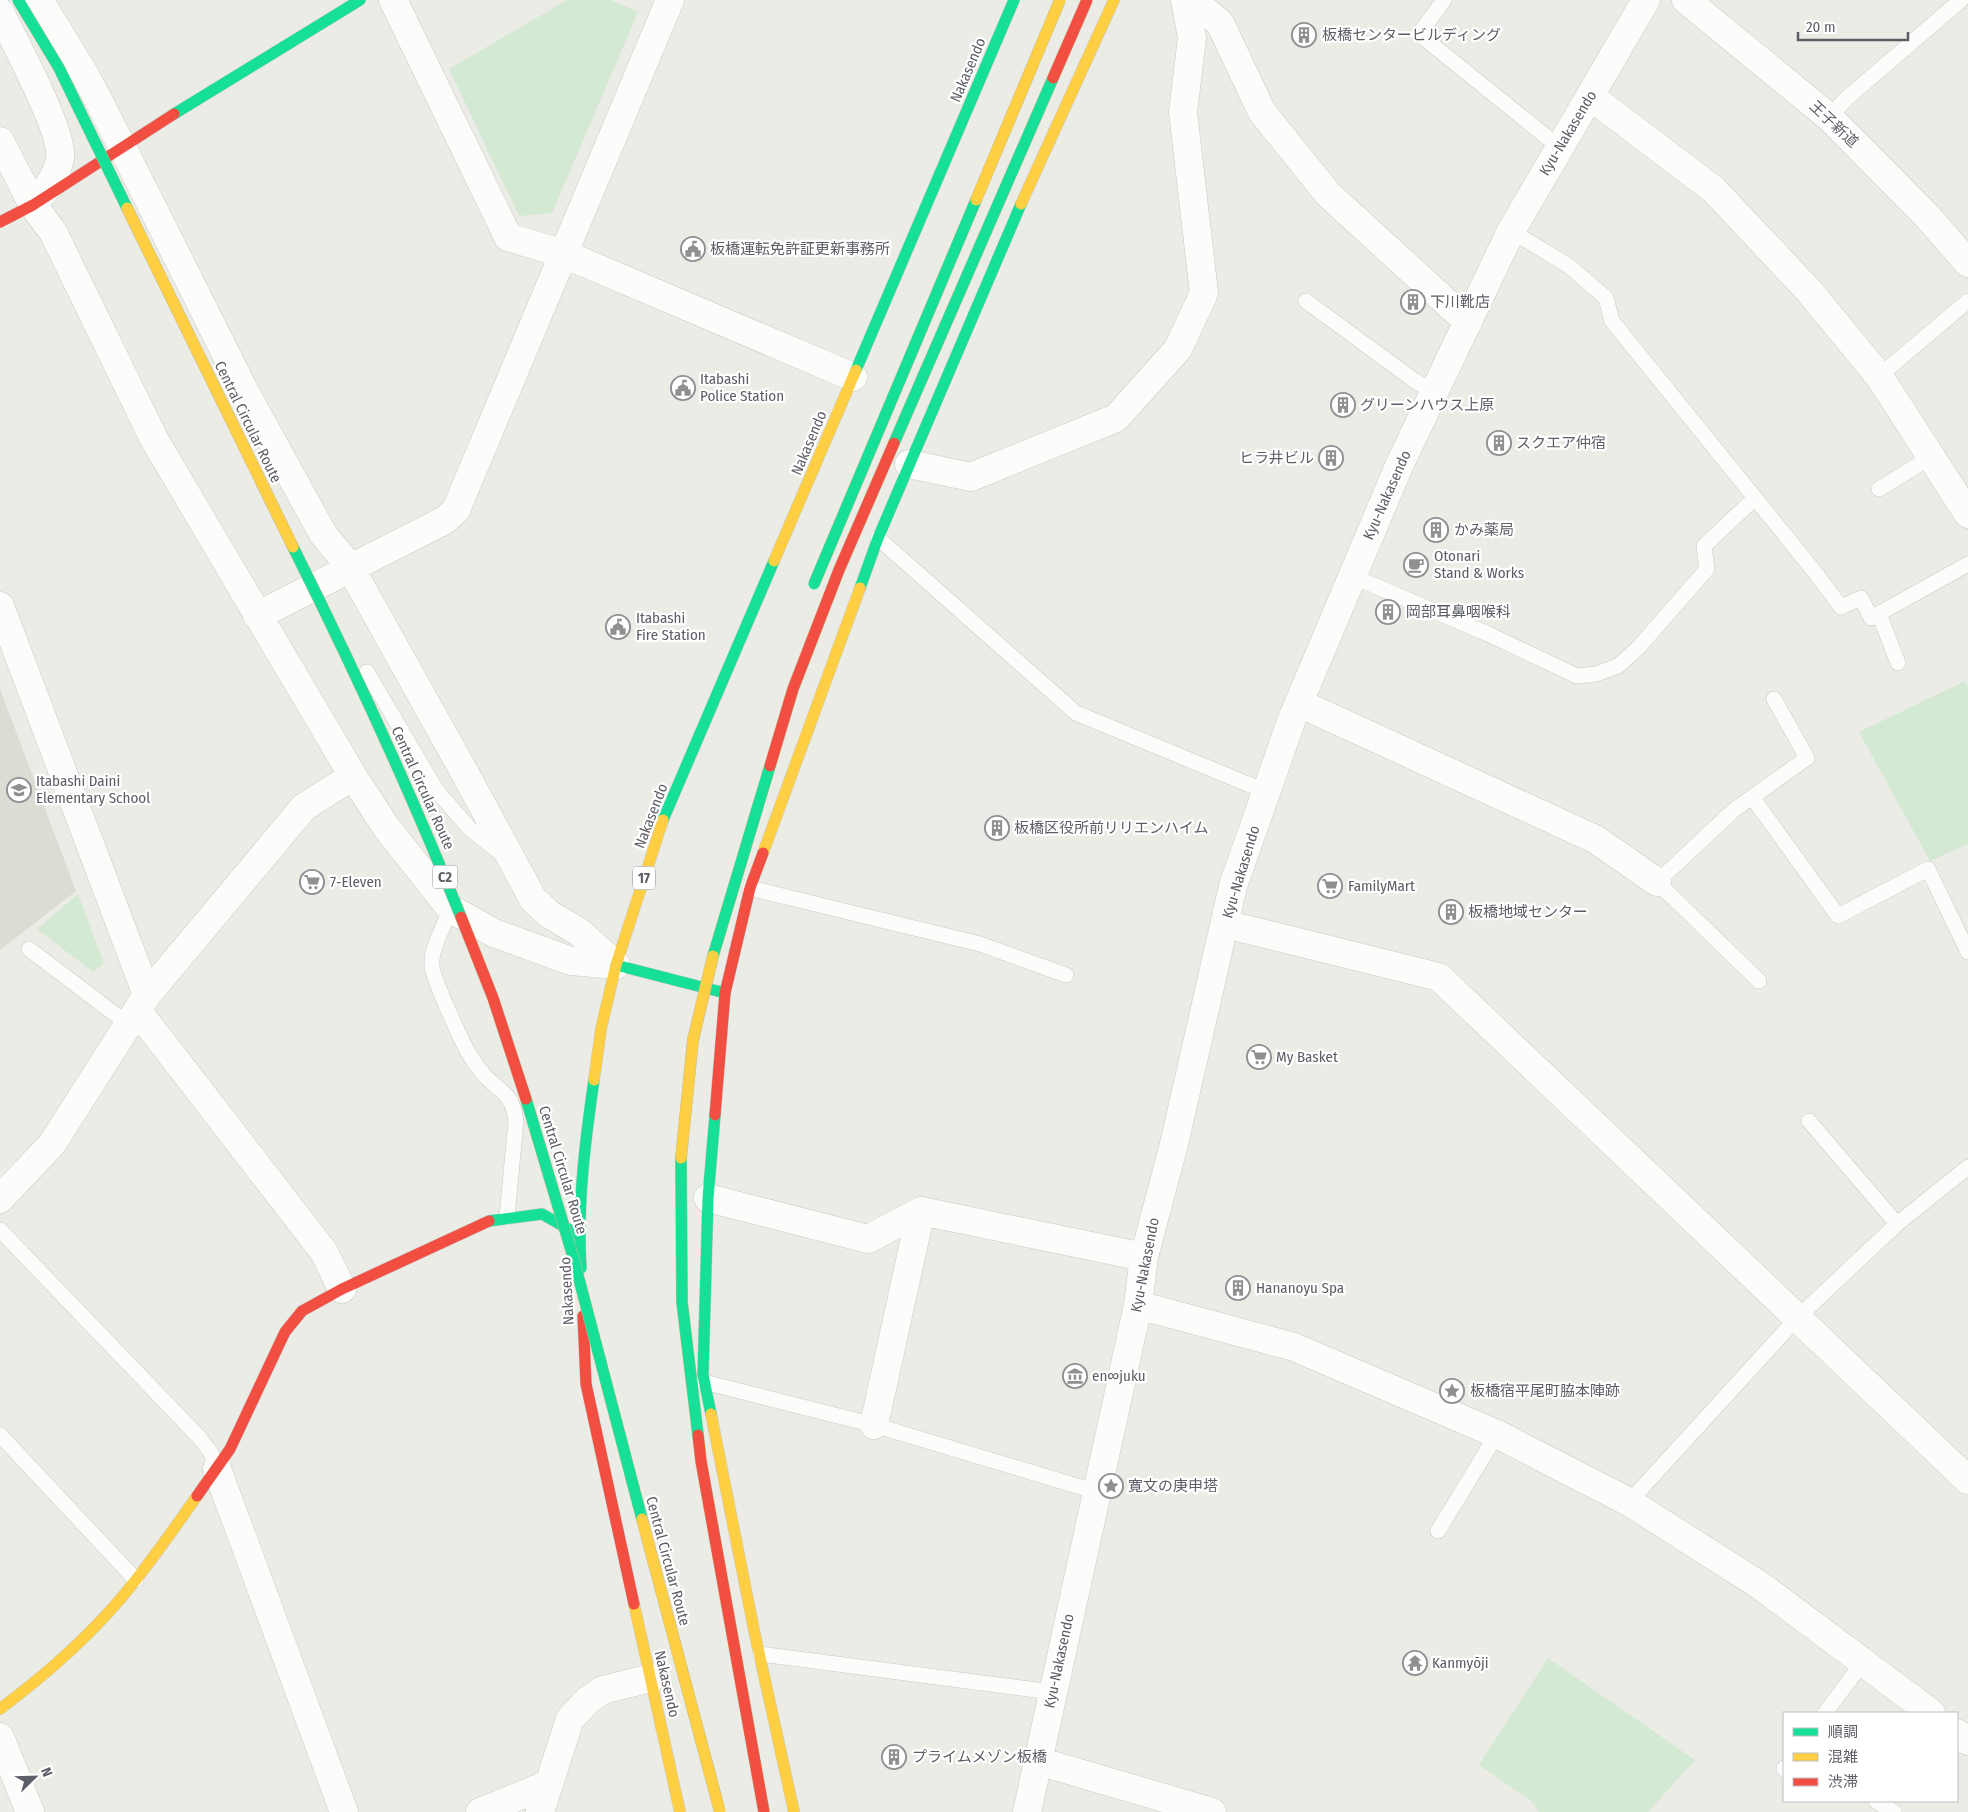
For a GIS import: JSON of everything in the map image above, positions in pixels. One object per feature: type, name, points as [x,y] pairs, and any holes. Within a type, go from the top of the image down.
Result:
[{"type":"main road","name":"Central Circular Route","points":[[18,0],[59,68],[158,274],[343,646],[421,818],[492,998],[529,1109],[574,1260],[720,1812]]},
{"type":"main road","name":"Central Circular Route","points":[[32,0],[106,127],[270,461]]},
{"type":"main road","points":[[0,222],[33,205],[122,146],[360,0]]},
{"type":"main road","name":"Nakasendo","points":[[680,1812],[586,1384],[579,1235],[587,1124],[601,1029],[616,965],[661,825],[1014,0]]},
{"type":"main road","points":[[808,599],[832,536],[1060,0]]},
{"type":"main road","points":[[764,1812],[701,1461],[682,1302],[681,1154],[693,1040],[712,958],[793,689],[839,570],[1087,0]]},
{"type":"main road","points":[[794,1812],[754,1630],[704,1382],[708,1198],[725,993],[750,888],[878,538],[1010,230],[1114,0]]},
{"type":"main road","points":[[323,567],[336,593]]},
{"type":"main road","name":"Central Circular Route","points":[[370,664],[436,808]]},
{"type":"main road","points":[[463,909],[490,947]]},
{"type":"main road","points":[[616,965],[725,993]]},
{"type":"main road","points":[[696,972],[681,1060],[673,1166],[677,1297],[699,1458],[759,1812]]},
{"type":"main road","name":"Central Circular Route","points":[[571,1197],[592,1273]]},
{"type":"main road","points":[[0,1708],[26,1690],[74,1648],[123,1597],[136,1580],[230,1449],[285,1332],[302,1311],[342,1289],[490,1220],[542,1214],[579,1235]]},
{"type":"main road","name":"Central Circular Route","points":[[653,1513],[730,1812]]},
{"type":"street","points":[[40,0],[84,73],[244,390],[323,534],[350,567],[533,899],[549,914],[579,932],[616,965]]},
{"type":"street","points":[[393,0],[508,237],[564,254],[854,377]]},
{"type":"street","points":[[258,616],[350,567],[445,520],[456,510],[670,0]]},
{"type":"street","points":[[909,464],[971,477],[1116,418],[1178,349],[1204,293],[1183,112],[1192,38],[1185,0]]},
{"type":"street","points":[[1192,0],[1220,23],[1262,112],[1328,194],[1468,322]]},
{"type":"street","name":"Kyu-Nakasendo","points":[[1027,1812],[1138,1305],[1144,1257],[1174,1144],[1233,886],[1299,703],[1399,466],[1511,231],[1646,0]]},
{"type":"street","name":"王子新道","points":[[1686,0],[1829,117],[1966,256]]},
{"type":"street","points":[[0,12],[53,122],[60,156],[54,178],[33,205]]},
{"type":"street","points":[[1590,96],[1714,190],[1809,291],[1879,376],[1968,514]]},
{"type":"street","points":[[0,141],[33,205],[53,232],[154,439],[353,776],[386,827],[463,909],[494,933],[571,961],[616,965]]},
{"type":"street","points":[[0,606],[138,1010],[324,1252],[342,1289]]},
{"type":"street","points":[[1299,703],[1595,839],[1657,882]]},
{"type":"street","points":[[0,1199],[52,1144],[138,1010],[304,807],[353,776]]},
{"type":"street","points":[[1225,924],[1439,977],[1968,1480]]},
{"type":"street","points":[[708,1198],[868,1239],[920,1211],[1144,1257]]},
{"type":"street","points":[[874,1425],[920,1211]]},
{"type":"street","points":[[1138,1305],[1294,1347],[1497,1434],[1629,1502],[1761,1586],[1930,1712]]},
{"type":"street","points":[[217,1469],[344,1812]]},
{"type":"street","points":[[540,1812],[570,1719],[588,1700],[604,1690],[651,1678]]},
{"type":"street","points":[[0,1738],[30,1812]]},
{"type":"street","points":[[1038,1762],[1212,1812]]},
{"type":"street","points":[[480,1812],[550,1784]]},
{"type":"lane","points":[[1444,0],[1419,34],[1559,147]]},
{"type":"lane","points":[[1829,117],[1848,98],[1961,0]]},
{"type":"lane","points":[[1511,231],[1569,266],[1606,298],[1612,321],[1841,607],[1861,598],[1871,618],[1968,564]]},
{"type":"lane","points":[[1306,301],[1415,380],[1434,391]]},
{"type":"lane","points":[[1879,376],[1968,301]]},
{"type":"lane","points":[[1879,489],[1931,457]]},
{"type":"lane","points":[[1352,576],[1488,634],[1577,676],[1596,674],[1618,666],[1638,648],[1707,569],[1704,546],[1755,498]]},
{"type":"lane","points":[[878,538],[1076,713],[1267,792]]},
{"type":"lane","points":[[1879,614],[1898,663]]},
{"type":"lane","points":[[341,627],[437,791],[470,829],[514,864]]},
{"type":"lane","points":[[1759,981],[1657,882],[1734,810],[1807,758],[1774,699]]},
{"type":"lane","points":[[1752,797],[1838,916],[1928,868],[1968,952]]},
{"type":"lane","points":[[750,888],[980,944],[1066,975]]},
{"type":"lane","points":[[463,909],[434,952],[432,966],[436,981],[471,1056],[486,1076],[506,1093],[514,1107],[516,1121],[507,1217]]},
{"type":"lane","points":[[29,949],[138,1010]]},
{"type":"lane","points":[[1809,1121],[1897,1224]]},
{"type":"lane","points":[[1629,1502],[1798,1318],[1897,1224],[1968,1167]]},
{"type":"lane","points":[[0,1230],[199,1437],[211,1453],[217,1469]]},
{"type":"lane","points":[[704,1382],[874,1425],[1097,1492]]},
{"type":"lane","points":[[1438,1531],[1497,1434]]},
{"type":"lane","points":[[0,1435],[136,1580]]},
{"type":"lane","points":[[760,1654],[1052,1692]]},
{"type":"lane","points":[[1826,1712],[1863,1662]]},
{"type":"lane","points":[[1878,1802],[1894,1812]]},
{"type":"shaded area","name":"Itabashi Daini Elementary School","points":[[0,689],[76,891],[0,950]]},
{"type":"green space","points":[[567,0],[611,0],[638,12],[552,213],[519,216],[449,69]]},
{"type":"green space","points":[[1965,681],[1968,687],[1968,844],[1930,861],[1859,732]]},
{"type":"green space","points":[[78,894],[104,963],[93,972],[37,929]]},
{"type":"green space","points":[[1548,1658],[1695,1760],[1648,1812],[1539,1812],[1531,1801],[1479,1765]]},
{"type":"traffic: fast","points":[[18,0],[59,68],[127,208]]},
{"type":"traffic: fast","points":[[174,114],[360,0]]},
{"type":"traffic: fast","points":[[856,370],[1014,0]]},
{"type":"traffic: fast","points":[[894,443],[1053,78]]},
{"type":"traffic: fast","points":[[814,584],[976,200]]},
{"type":"traffic: fast","points":[[860,588],[878,538],[1021,204]]},
{"type":"traffic: fast","points":[[293,547],[381,730],[461,917]]},
{"type":"traffic: fast","points":[[663,820],[774,561]]},
{"type":"traffic: fast","points":[[713,956],[770,766]]},
{"type":"traffic: fast","points":[[616,965],[725,993]]},
{"type":"traffic: fast","points":[[581,1268],[581,1198],[594,1080]]},
{"type":"traffic: fast","points":[[526,1099],[574,1260],[642,1519]]},
{"type":"traffic: fast","points":[[711,1414],[703,1375],[708,1198],[715,1115]]},
{"type":"traffic: fast","points":[[681,1158],[682,1302],[698,1435]]},
{"type":"traffic: fast","points":[[489,1221],[542,1214],[579,1235]]},
{"type":"traffic: slow","points":[[976,200],[1060,0]]},
{"type":"traffic: slow","points":[[1021,204],[1114,0]]},
{"type":"traffic: slow","points":[[127,208],[293,547]]},
{"type":"traffic: slow","points":[[774,561],[856,370]]},
{"type":"traffic: slow","points":[[763,853],[860,588]]},
{"type":"traffic: slow","points":[[594,1080],[601,1029],[616,965],[663,820]]},
{"type":"traffic: slow","points":[[681,1158],[693,1040],[713,956]]},
{"type":"traffic: slow","points":[[711,1414],[754,1630],[794,1812]]},
{"type":"traffic: slow","points":[[0,1709],[64,1657],[108,1613],[142,1572],[197,1496]]},
{"type":"traffic: slow","points":[[642,1519],[720,1812]]},
{"type":"traffic: slow","points":[[634,1604],[680,1812]]},
{"type":"traffic: jam","points":[[1053,78],[1087,0]]},
{"type":"traffic: jam","points":[[0,222],[33,205],[174,114]]},
{"type":"traffic: jam","points":[[770,766],[793,689],[839,570],[894,443]]},
{"type":"traffic: jam","points":[[715,1115],[725,993],[750,888],[763,853]]},
{"type":"traffic: jam","points":[[461,917],[493,998],[526,1099]]},
{"type":"traffic: jam","points":[[197,1496],[230,1449],[285,1332],[302,1311],[342,1289],[489,1221]]},
{"type":"traffic: jam","points":[[583,1316],[586,1384],[634,1604]]},
{"type":"traffic: jam","points":[[698,1435],[701,1461],[764,1812]]},
{"type":"place","name":"板橋センタービルディング","points":[[1304,35]]},
{"type":"place","name":"板橋運転免許証更新事務所","points":[[693,249]]},
{"type":"place","name":"下川靴店","points":[[1413,302]]},
{"type":"place","name":"Itabashi Police Station","points":[[683,388]]},
{"type":"place","name":"グリーンハウス上原","points":[[1343,405]]},
{"type":"place","name":"スクエア仲宿","points":[[1499,443]]},
{"type":"place","name":"ヒラ井ビル","points":[[1331,458]]},
{"type":"place","name":"かみ薬局","points":[[1436,530]]},
{"type":"place","name":"Otonari Stand & Works","points":[[1416,565]]},
{"type":"place","name":"岡部耳鼻咽喉科","points":[[1388,612]]},
{"type":"place","name":"Itabashi Fire Station","points":[[618,627]]},
{"type":"place","name":"Itabashi Daini Elementary School","points":[[19,790]]},
{"type":"place","name":"板橋区役所前リリエンハイム","points":[[997,828]]},
{"type":"place","name":"7-Eleven","points":[[312,882]]},
{"type":"place","name":"FamilyMart","points":[[1330,886]]},
{"type":"place","name":"板橋地域センター","points":[[1451,912]]},
{"type":"place","name":"My Basket","points":[[1259,1057]]},
{"type":"place","name":"Hananoyu Spa","points":[[1238,1288]]},
{"type":"place","name":"en∞juku","points":[[1075,1376]]},
{"type":"place","name":"板橋宿平尾町脇本陣跡","points":[[1452,1391]]},
{"type":"place","name":"寛文の庚申塔","points":[[1111,1486]]},
{"type":"place","name":"Kanmyōji","points":[[1415,1663]]},
{"type":"place","name":"プライムメゾン板橋","points":[[894,1757]]}]
